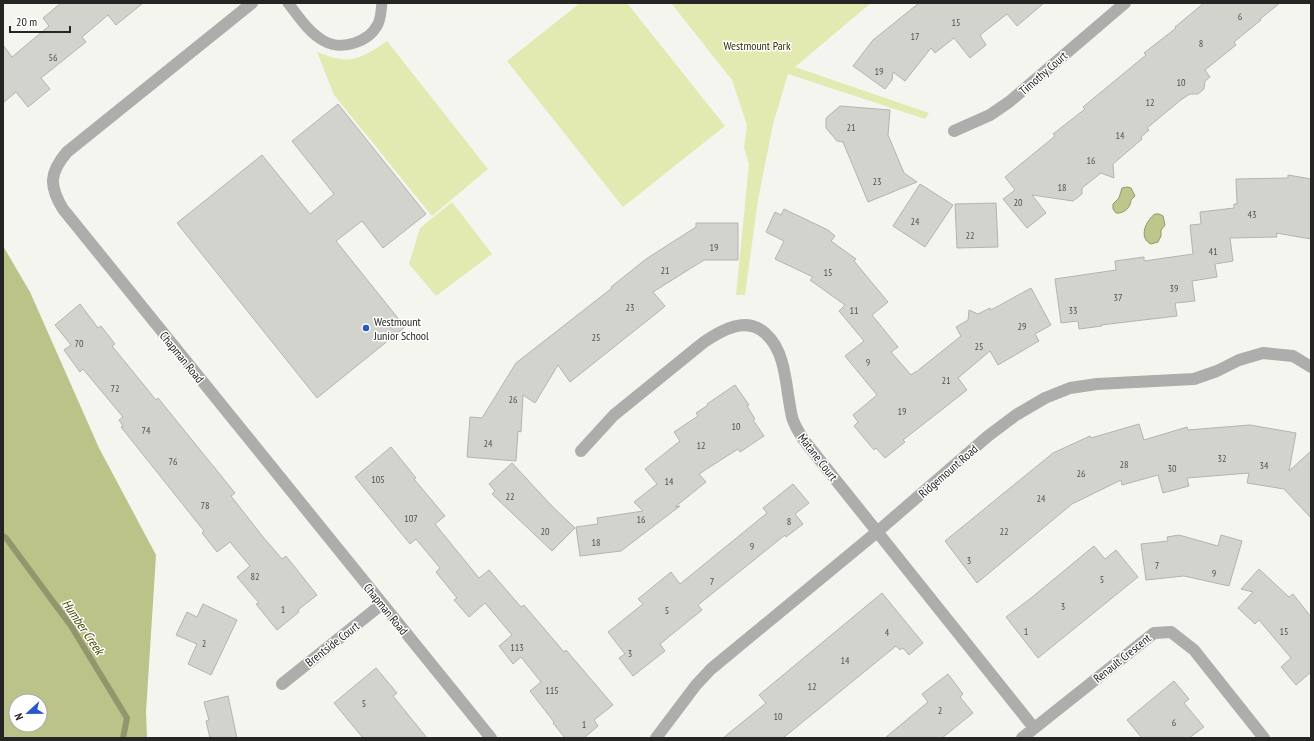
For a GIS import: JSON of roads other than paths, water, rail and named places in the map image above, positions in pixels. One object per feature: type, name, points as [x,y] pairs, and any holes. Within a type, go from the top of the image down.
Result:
[{"type":"street","name":"Timothy Court","points":[[954,131],[990,115],[1009,102],[1125,3]]},
{"type":"street","name":"Chapman Road","points":[[244,6],[67,152],[55,169],[53,189],[63,209],[491,738]]},
{"type":"street","name":"Matane Court","points":[[581,451],[614,415],[704,342],[727,328],[737,325],[751,325],[761,329],[778,348],[792,418],[802,439],[1034,728]]},
{"type":"street","name":"Ridgemount Road","points":[[656,738],[696,684],[711,669],[877,532],[988,436],[1016,415],[1045,398],[1070,388],[1097,384],[1194,379],[1217,371],[1239,360],[1263,353],[1293,356],[1311,367]]},
{"type":"street","name":"Brentside Court","points":[[282,684],[382,604]]},
{"type":"street","name":"Renault Crescent","points":[[1022,738],[1154,633],[1171,632],[1194,650],[1264,738]]},
{"type":"lane","points":[[288,3],[311,31],[325,41],[340,45],[353,43],[364,39],[373,32],[378,24],[382,3]]},
{"type":"waterway","name":"Humber Creek","points":[[3,536],[71,626],[127,718],[123,738]]},
{"type":"place","name":"Westmount Junior School","points":[[366,328]]},
{"type":"park label","name":"Westmount Park","points":[[757,45]]}]
